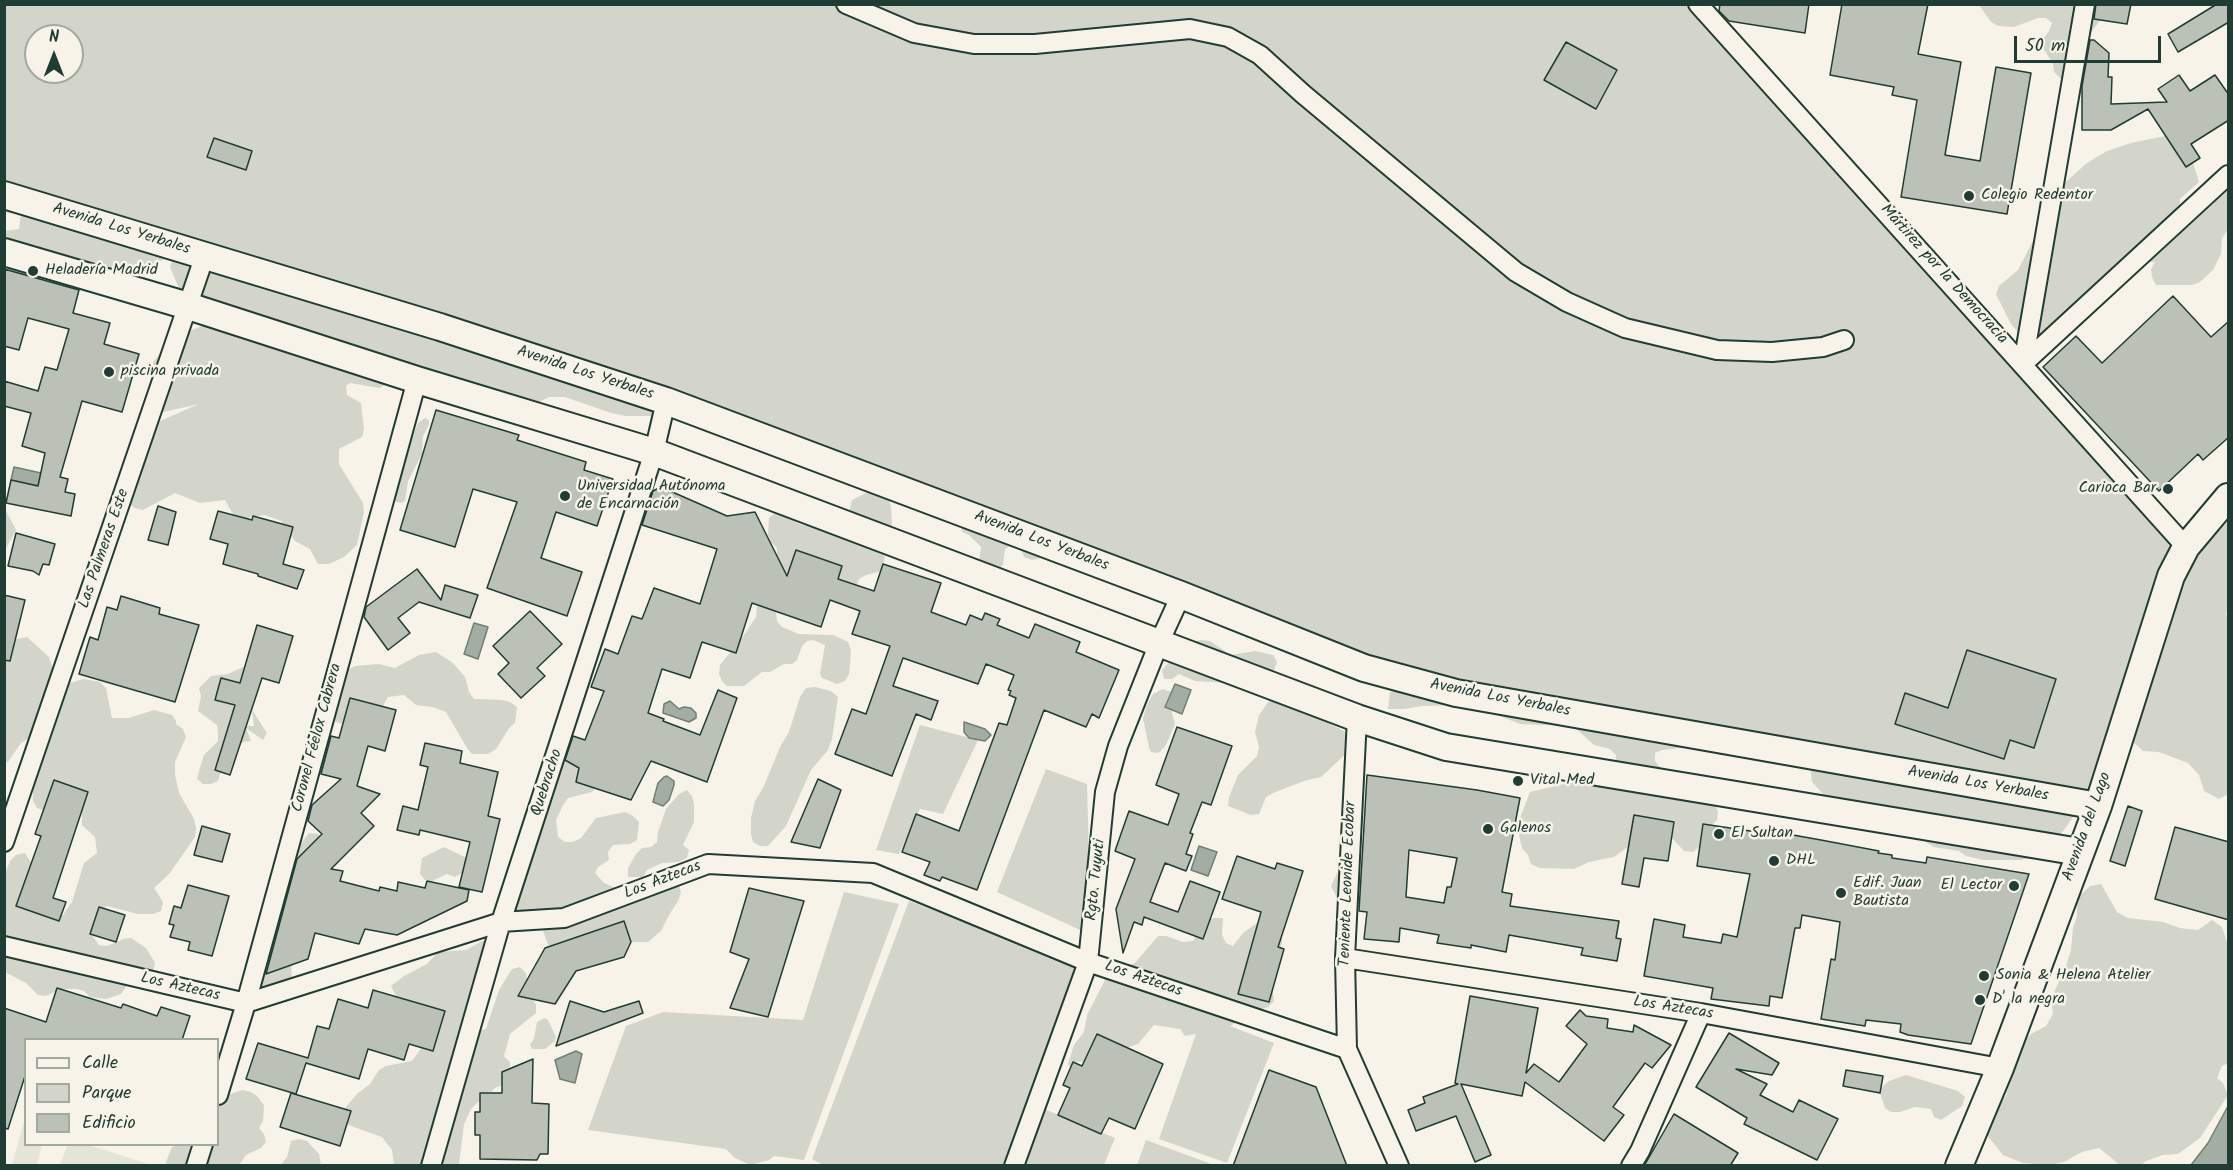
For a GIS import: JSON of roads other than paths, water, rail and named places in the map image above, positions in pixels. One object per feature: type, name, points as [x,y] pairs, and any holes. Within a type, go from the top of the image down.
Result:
[{"type":"street","points":[[846,4],[914,33],[974,44],[1035,44],[1190,29],[1228,37],[1260,54],[1303,94],[1516,272],[1567,302],[1625,328],[1717,350],[1772,352],[1822,347],[1844,340]]},
{"type":"street","name":"Mártirez por la Democracia","points":[[1698,4],[2186,547]]},
{"type":"street","points":[[2023,364],[2085,4]]},
{"type":"street","points":[[2023,364],[2229,175]]},
{"type":"street","name":"Avenida Los Yerbales","points":[[4,195],[440,327],[666,401],[1181,595],[1364,668],[1456,693],[2098,806]]},
{"type":"street","points":[[4,252],[188,306],[417,380],[654,452],[1357,718],[1446,747],[2079,852]]},
{"type":"street","name":"Las Palmeras Este","points":[[4,842],[205,255]]},
{"type":"street","name":"Coronel Féelox Cabrera","points":[[219,1092],[246,1003],[417,380]]},
{"type":"street","name":"Quebracho","points":[[430,1166],[501,922],[654,452],[666,401]]},
{"type":"street","name":"Avenida del Lago","points":[[1959,1166],[2000,1068],[2098,806],[2171,576],[2186,547],[2229,497]]},
{"type":"street","name":"Rgto. Tuyuti","points":[[1014,1166],[1088,962],[1105,792],[1118,746],[1159,643],[1181,595]]},
{"type":"street","name":"Teniente Leonide Ecobar","points":[[1347,1049],[1345,958],[1357,718]]},
{"type":"street","name":"Los Aztecas","points":[[4,946],[246,1003],[501,922],[564,918],[708,864],[873,873],[1088,962],[1347,1049]]},
{"type":"street","name":"Los Aztecas","points":[[1345,958],[1701,1013],[2000,1068]]},
{"type":"street","points":[[1631,1166],[1640,1151],[1701,1013]]},
{"type":"street","points":[[1347,1049],[1400,1166]]},
{"type":"street","points":[[196,1166],[201,1146]]},
{"type":"place","name":"Colegio Redentor","points":[[1969,196]]},
{"type":"place","name":"Heladería Madrid","points":[[33,271]]},
{"type":"place","name":"piscina privada","points":[[109,372]]},
{"type":"place","name":"Carioca Bar","points":[[2168,489]]},
{"type":"place","name":"Universidad Autónoma de Encarnación","points":[[565,496]]},
{"type":"place","name":"Vital Med","points":[[1518,781]]},
{"type":"place","name":"Galenos","points":[[1488,829]]},
{"type":"place","name":"El Sultan","points":[[1719,834]]},
{"type":"place","name":"DHL","points":[[1774,861]]},
{"type":"place","name":"El Lector","points":[[2014,886]]},
{"type":"place","name":"Edif. Juan Bautista","points":[[1841,893]]},
{"type":"place","name":"Sonia & Helena Atelier","points":[[1984,976]]},
{"type":"place","name":"D' la negra","points":[[1980,1000]]}]
